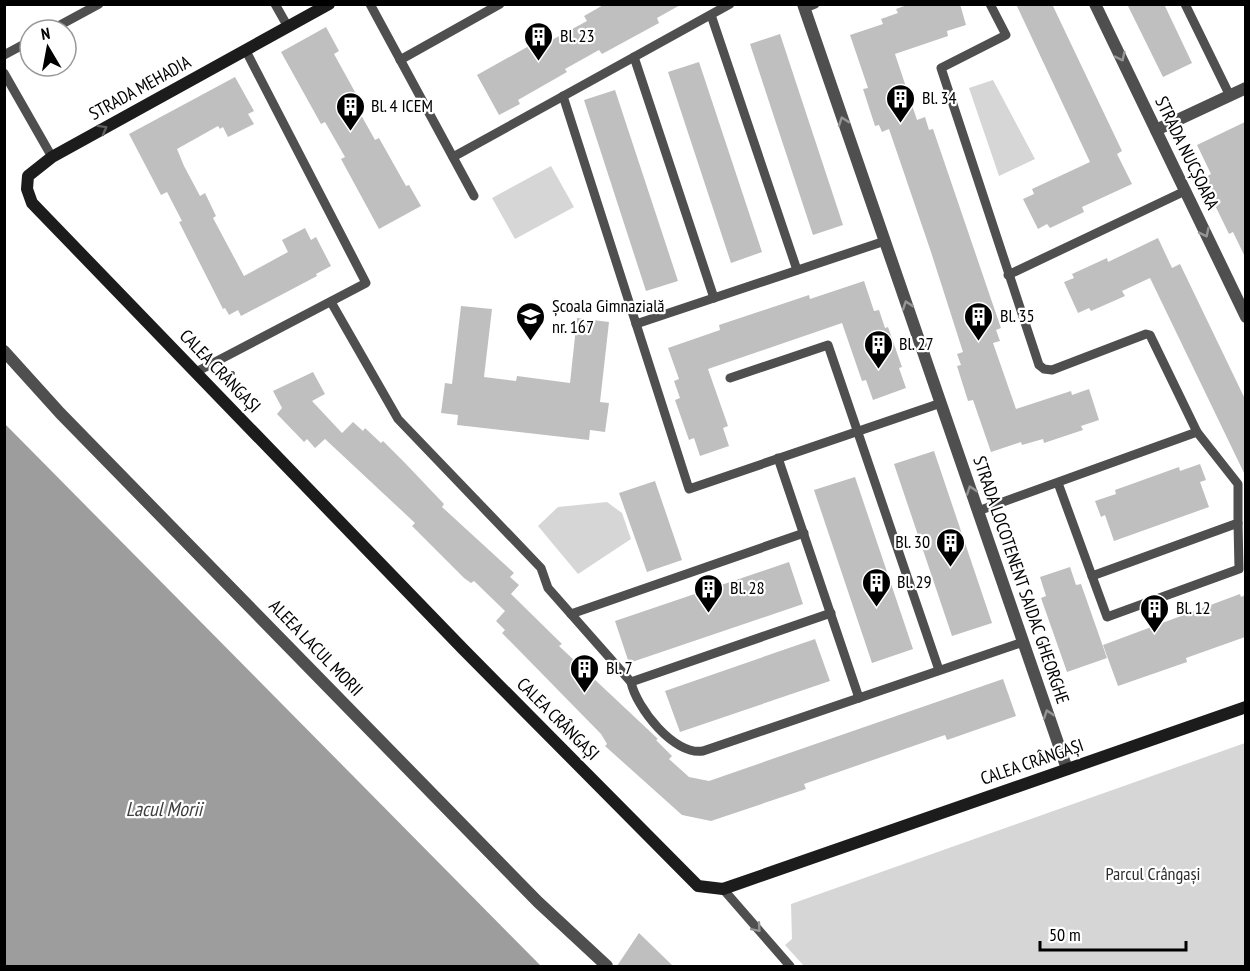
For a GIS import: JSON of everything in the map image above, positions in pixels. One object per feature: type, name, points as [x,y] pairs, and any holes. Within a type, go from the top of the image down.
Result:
[{"type":"street","name":"STRADA MEHADIA","points":[[52,156],[329,4]]},
{"type":"street","name":"STRADA NUCȘOARA","points":[[1095,4],[1245,317]]},
{"type":"street","name":"STRADA LOCOTENENT SAIDAC GHEORGHE","points":[[808,6],[885,241],[1067,769]]},
{"type":"street","points":[[1156,130],[1245,88]]},
{"type":"street","name":"CALEA CRÂNGAȘI","points":[[52,156],[28,176],[27,189],[32,203],[698,886],[723,889],[1245,707]]},
{"type":"street","name":"ALEEA LACUL MORII","points":[[4,351],[60,413],[538,902],[607,966]]},
{"type":"lane","points":[[73,18],[99,4]]},
{"type":"lane","points":[[275,4],[288,27]]},
{"type":"lane","points":[[370,4],[474,196]]},
{"type":"lane","points":[[400,60],[500,4]]},
{"type":"lane","points":[[453,157],[730,4]]},
{"type":"lane","points":[[990,4],[1006,35],[941,68],[1040,367],[1052,370],[1148,334],[1197,432],[1242,482],[1238,523],[1239,569],[1107,617],[1058,483]]},
{"type":"lane","points":[[1185,4],[1230,96]]},
{"type":"lane","points":[[711,15],[797,270]]},
{"type":"lane","points":[[4,55],[18,47]]},
{"type":"lane","points":[[196,372],[366,283],[246,51]]},
{"type":"lane","points":[[634,57],[714,298]]},
{"type":"lane","points":[[4,74],[52,156]]},
{"type":"lane","points":[[563,96],[689,489],[940,403]]},
{"type":"lane","points":[[1008,276],[1185,191]]},
{"type":"lane","points":[[636,324],[885,241]]},
{"type":"lane","points":[[331,302],[398,419],[541,568],[548,588],[631,682],[634,696],[672,743],[684,750],[696,753],[1023,642]]},
{"type":"lane","points":[[730,378],[828,345],[939,670]]},
{"type":"lane","points":[[978,511],[1197,432]]},
{"type":"lane","points":[[778,458],[860,698]]},
{"type":"lane","points":[[1092,576],[1238,523]]},
{"type":"lane","points":[[571,614],[804,533]]},
{"type":"lane","points":[[631,682],[831,613]]},
{"type":"lane","points":[[723,889],[790,966]]},
{"type":"green space","points":[[993,80],[1035,159],[999,176],[969,88]]},
{"type":"green space","points":[[551,166],[574,207],[515,239],[492,198]]},
{"type":"green space","points":[[607,502],[622,513],[631,539],[578,574],[538,526],[558,507]]},
{"type":"green space","name":"Parcul Crângași","points":[[1245,743],[1245,966],[804,966],[785,945],[792,939],[791,904]]},
{"type":"water","name":"Lacul Morii","points":[[5,424],[541,966],[5,966]]},
{"type":"building","name":"Bl. 23","points":[[605,4],[682,4],[657,18],[659,23],[602,54],[599,50],[565,69],[567,72],[518,100],[520,104],[499,115],[477,75],[547,36],[550,41],[587,21],[584,16]]},
{"type":"building","points":[[910,4],[960,4],[966,25],[947,31],[948,36],[895,54],[917,120],[925,117],[929,130],[933,129],[1001,328],[996,330],[1000,341],[993,343],[1016,409],[1071,391],[1072,395],[1089,389],[1099,420],[1081,426],[1083,430],[1044,443],[1043,439],[1022,445],[1021,442],[991,452],[973,400],[968,401],[957,366],[961,365],[957,354],[963,352],[931,252],[889,129],[882,132],[879,125],[875,126],[863,89],[868,88],[850,35],[883,24],[881,19],[898,13],[896,9]]},
{"type":"building","points":[[1016,4],[1052,4],[1122,151],[1117,154],[1132,184],[1082,207],[1084,212],[1050,228],[1047,224],[1038,229],[1023,199],[1034,194],[1032,189],[1090,162]]},
{"type":"building","points":[[1127,4],[1164,4],[1192,63],[1163,77]]},
{"type":"building","name":"Bl. 4 ICEM","points":[[326,27],[339,51],[334,54],[360,101],[355,104],[375,140],[379,138],[406,186],[409,185],[421,206],[379,229],[341,159],[345,157],[325,122],[321,124],[281,52]]},
{"type":"building","points":[[780,34],[843,225],[813,235],[750,44]]},
{"type":"building","points":[[699,62],[762,252],[731,263],[668,72]]},
{"type":"building","points":[[235,77],[254,111],[248,114],[254,124],[228,137],[223,127],[220,129],[218,126],[177,149],[184,166],[200,196],[205,193],[216,216],[213,218],[244,276],[288,252],[282,240],[305,228],[311,240],[316,237],[331,266],[316,274],[317,276],[241,316],[238,310],[229,315],[225,308],[223,309],[179,222],[182,221],[167,192],[161,195],[129,134]]},
{"type":"building","points":[[615,90],[678,281],[646,291],[584,100]]},
{"type":"building","points":[[1245,122],[1245,257],[1233,232],[1229,234],[1211,197],[1215,195],[1206,177],[1211,174],[1197,145]]},
{"type":"building","points":[[1158,238],[1172,268],[1180,264],[1245,399],[1245,475],[1150,278],[1122,291],[1125,296],[1091,311],[1089,308],[1078,313],[1064,282],[1074,278],[1072,274],[1107,258],[1108,262]]},
{"type":"building","name":"Bl. 27","points":[[864,281],[874,311],[879,310],[885,328],[888,327],[902,367],[899,368],[906,388],[873,400],[866,380],[862,381],[842,323],[708,369],[728,426],[723,428],[729,446],[700,456],[694,438],[689,440],[675,400],[680,398],[674,381],[679,379],[668,348],[720,330],[719,325],[809,295],[810,299]]},
{"type":"building","points":[[461,306],[492,309],[484,377],[516,381],[517,376],[570,383],[577,318],[609,322],[600,402],[609,403],[605,432],[590,430],[589,440],[457,425],[458,415],[441,413],[445,383],[452,384]]},
{"type":"building","points":[[313,372],[325,394],[312,401],[342,433],[353,422],[363,431],[365,428],[381,443],[383,441],[444,504],[442,507],[514,573],[510,577],[519,585],[511,594],[562,644],[559,646],[658,739],[656,740],[672,756],[669,759],[689,777],[709,781],[1003,679],[1016,716],[947,740],[945,735],[804,784],[806,789],[711,821],[682,815],[605,746],[607,744],[601,734],[502,633],[505,630],[496,621],[505,611],[474,581],[471,583],[464,578],[412,526],[415,523],[325,439],[315,448],[307,439],[304,442],[277,414],[282,408],[273,391]]},
{"type":"building","name":"Bl. 30","points":[[934,451],[992,623],[952,636],[894,464]]},
{"type":"building","points":[[1200,464],[1206,480],[1200,482],[1209,507],[1114,541],[1105,515],[1101,517],[1095,501],[1116,494],[1115,490],[1179,467],[1180,471]]},
{"type":"building","name":"Bl. 29","points":[[855,477],[913,649],[872,663],[814,490]]},
{"type":"building","points":[[655,481],[682,560],[647,572],[619,493]]},
{"type":"building","name":"Bl. 28","points":[[789,562],[803,604],[629,663],[615,621]]},
{"type":"building","points":[[1070,567],[1076,585],[1081,584],[1107,658],[1067,672],[1041,598],[1046,596],[1040,577]]},
{"type":"building","points":[[1240,594],[1241,597],[1245,595],[1245,637],[1186,658],[1187,662],[1118,686],[1103,645]]},
{"type":"building","points":[[815,639],[830,681],[680,732],[665,691]]},
{"type":"building","points":[[639,933],[673,966],[617,966]]},
{"type":"place","name":"Bl. 23","points":[[539,62]]},
{"type":"place","name":"Bl. 34","points":[[901,124]]},
{"type":"place","name":"Bl. 4 ICEM","points":[[350,132]]},
{"type":"place","name":"Școala Gimnazială nr. 167","points":[[531,342]]},
{"type":"place","name":"Bl. 35","points":[[979,342]]},
{"type":"place","name":"Bl. 27","points":[[878,370]]},
{"type":"place","name":"Bl. 30","points":[[951,568]]},
{"type":"place","name":"Bl. 29","points":[[876,608]]},
{"type":"place","name":"Bl. 28","points":[[709,614]]},
{"type":"place","name":"Bl. 12","points":[[1155,634]]},
{"type":"place","name":"Bl. 7","points":[[585,694]]}]
